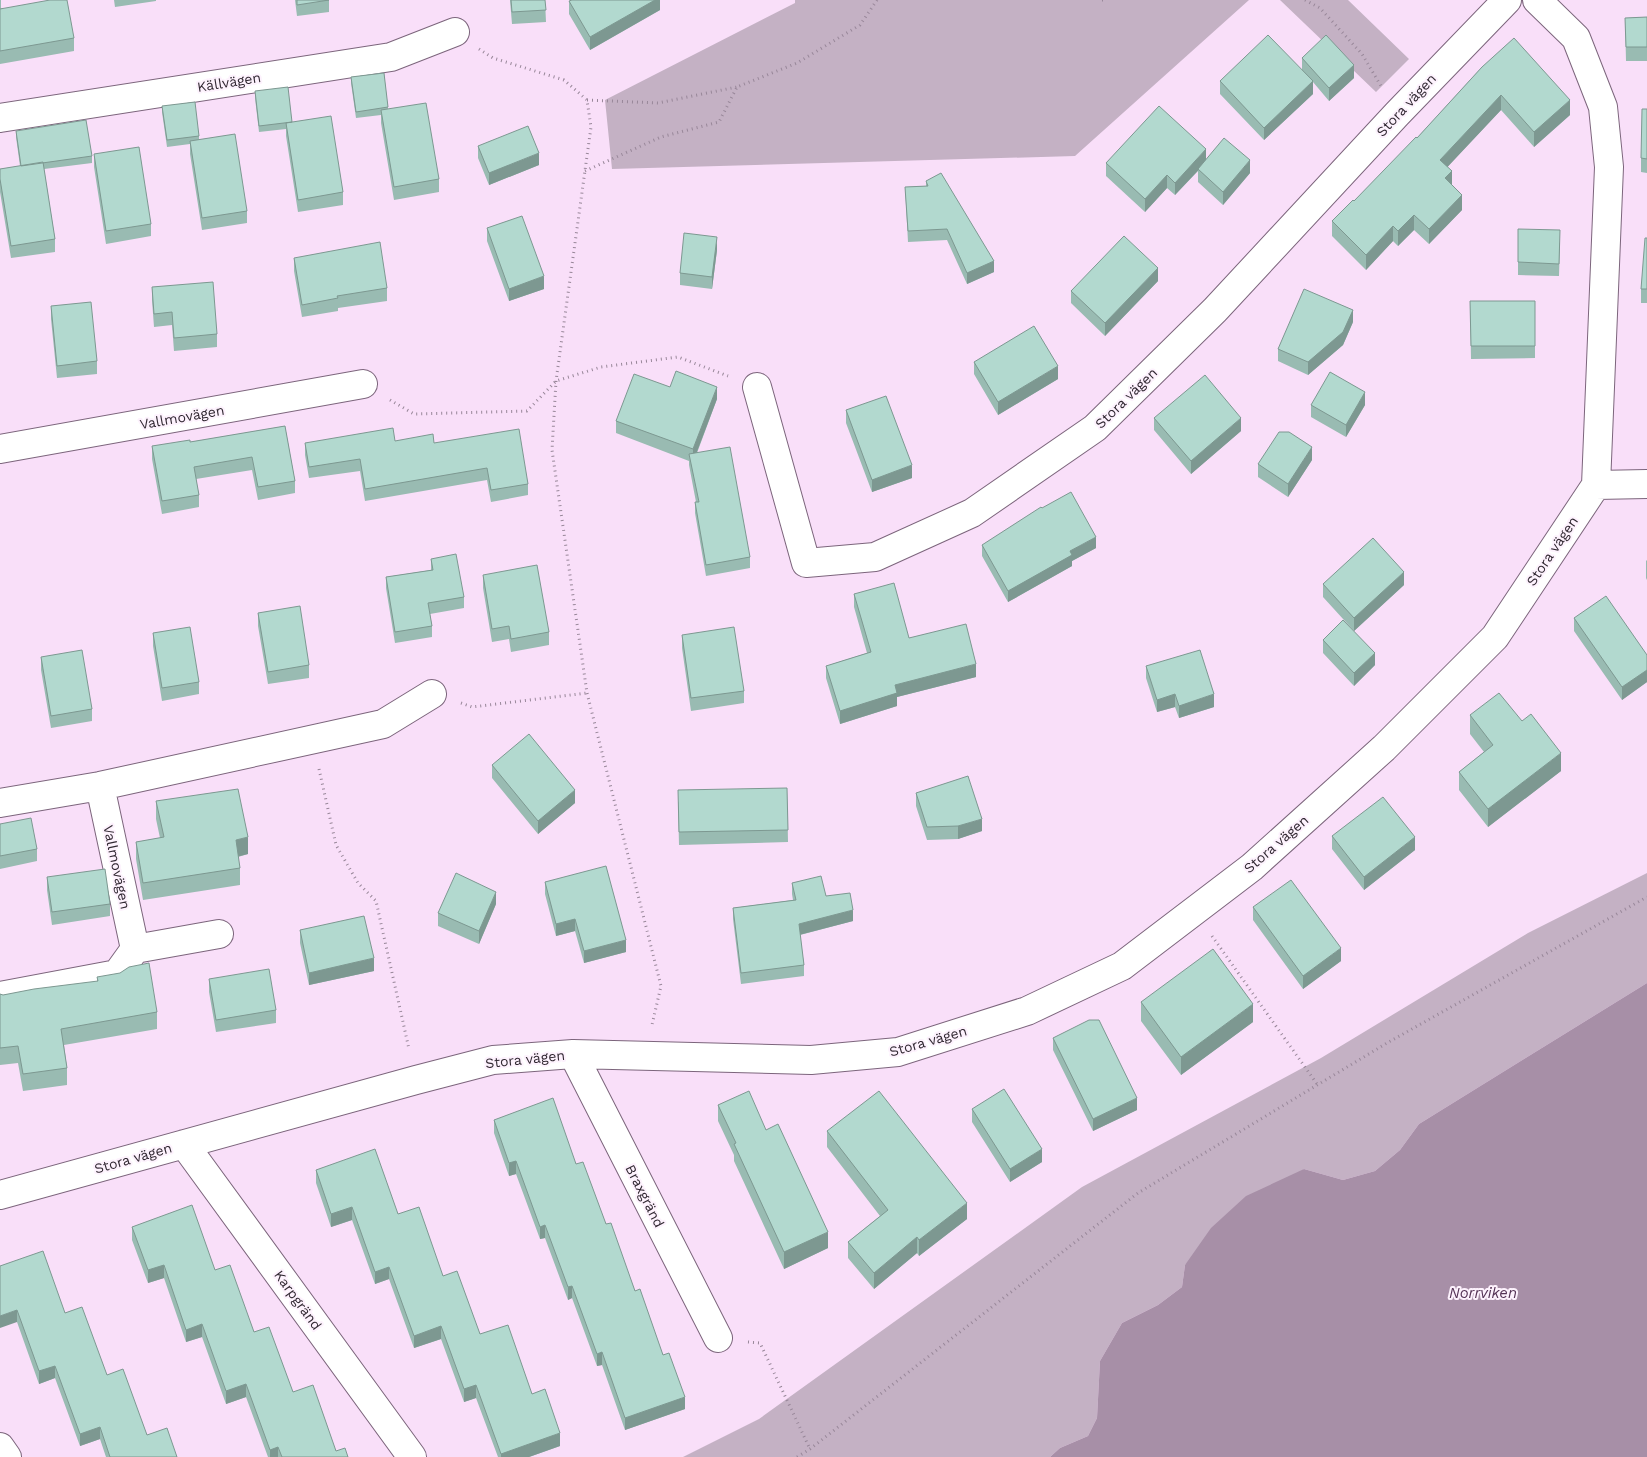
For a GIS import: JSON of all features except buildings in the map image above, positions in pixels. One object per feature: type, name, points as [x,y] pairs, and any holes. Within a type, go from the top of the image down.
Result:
[{"type":"street","name":"Stora vägen","points":[[757,388],[806,563],[875,557],[972,513],[1095,428],[1215,310],[1397,114],[1507,0]]},
{"type":"street","points":[[1537,0],[1576,38],[1603,107],[1609,168],[1596,486],[1647,484]]},
{"type":"street","name":"Källvägen","points":[[0,118],[392,57],[455,32]]},
{"type":"street","name":"Vallmovägen","points":[[0,449],[363,384]]},
{"type":"street","name":"Stora vägen","points":[[0,1195],[493,1060],[573,1054],[811,1060],[898,1052],[1027,1011],[1122,966],[1252,867],[1376,754],[1495,637],[1596,486]]},
{"type":"street","points":[[0,803],[100,786],[383,724],[432,694]]},
{"type":"street","name":"Vallmovägen","points":[[100,786],[135,949]]},
{"type":"street","points":[[0,996],[117,974],[135,949],[219,934]]},
{"type":"street","name":"Braxgränd","points":[[573,1054],[718,1338]]},
{"type":"street","name":"Karpgränd","points":[[184,1144],[412,1456]]},
{"type":"street","points":[[0,1447],[7,1457]]},
{"type":"path","points":[[455,32],[494,58],[564,80],[587,100],[658,103],[737,87],[797,63],[860,25],[877,0]]},
{"type":"path","points":[[1305,0],[1320,8],[1362,54],[1397,114]]},
{"type":"path","points":[[585,171],[661,136],[719,122],[737,87]]},
{"type":"path","points":[[587,100],[591,127],[556,381],[552,450],[587,693],[661,986],[646,1055]]},
{"type":"path","points":[[363,384],[414,414],[527,411],[556,381],[601,366],[678,357],[757,388]]},
{"type":"path","points":[[432,694],[472,707],[587,693]]},
{"type":"path","points":[[312,739],[336,845],[358,883],[376,901],[416,1080]]},
{"type":"path","points":[[797,1457],[810,1449],[1138,1192],[1317,1084],[1608,918],[1647,898]]},
{"type":"path","points":[[1194,911],[1317,1084]]},
{"type":"path","points":[[718,1338],[760,1343],[810,1449]]},
{"type":"shaded area","points":[[795,0],[1249,0],[1075,156],[612,169],[605,100],[795,3]]},
{"type":"shaded area","points":[[1280,0],[1348,0],[1409,59],[1376,92]]},
{"type":"shaded area","points":[[1647,873],[1647,983],[1419,1124],[1400,1150],[1375,1171],[1343,1180],[1304,1169],[1185,1265],[1182,1287],[1158,1305],[1122,1323],[1100,1361],[1097,1418],[1088,1436],[1060,1448],[1050,1457],[683,1457],[759,1419],[1082,1187],[1321,1058],[1528,933]]},
{"type":"water","name":"Norrviken","points":[[1647,983],[1647,1457],[1050,1457],[1060,1448],[1088,1436],[1097,1418],[1100,1361],[1122,1323],[1158,1305],[1182,1287],[1185,1265],[1211,1228],[1246,1196],[1304,1169],[1343,1180],[1375,1171],[1400,1150],[1419,1124]]}]
